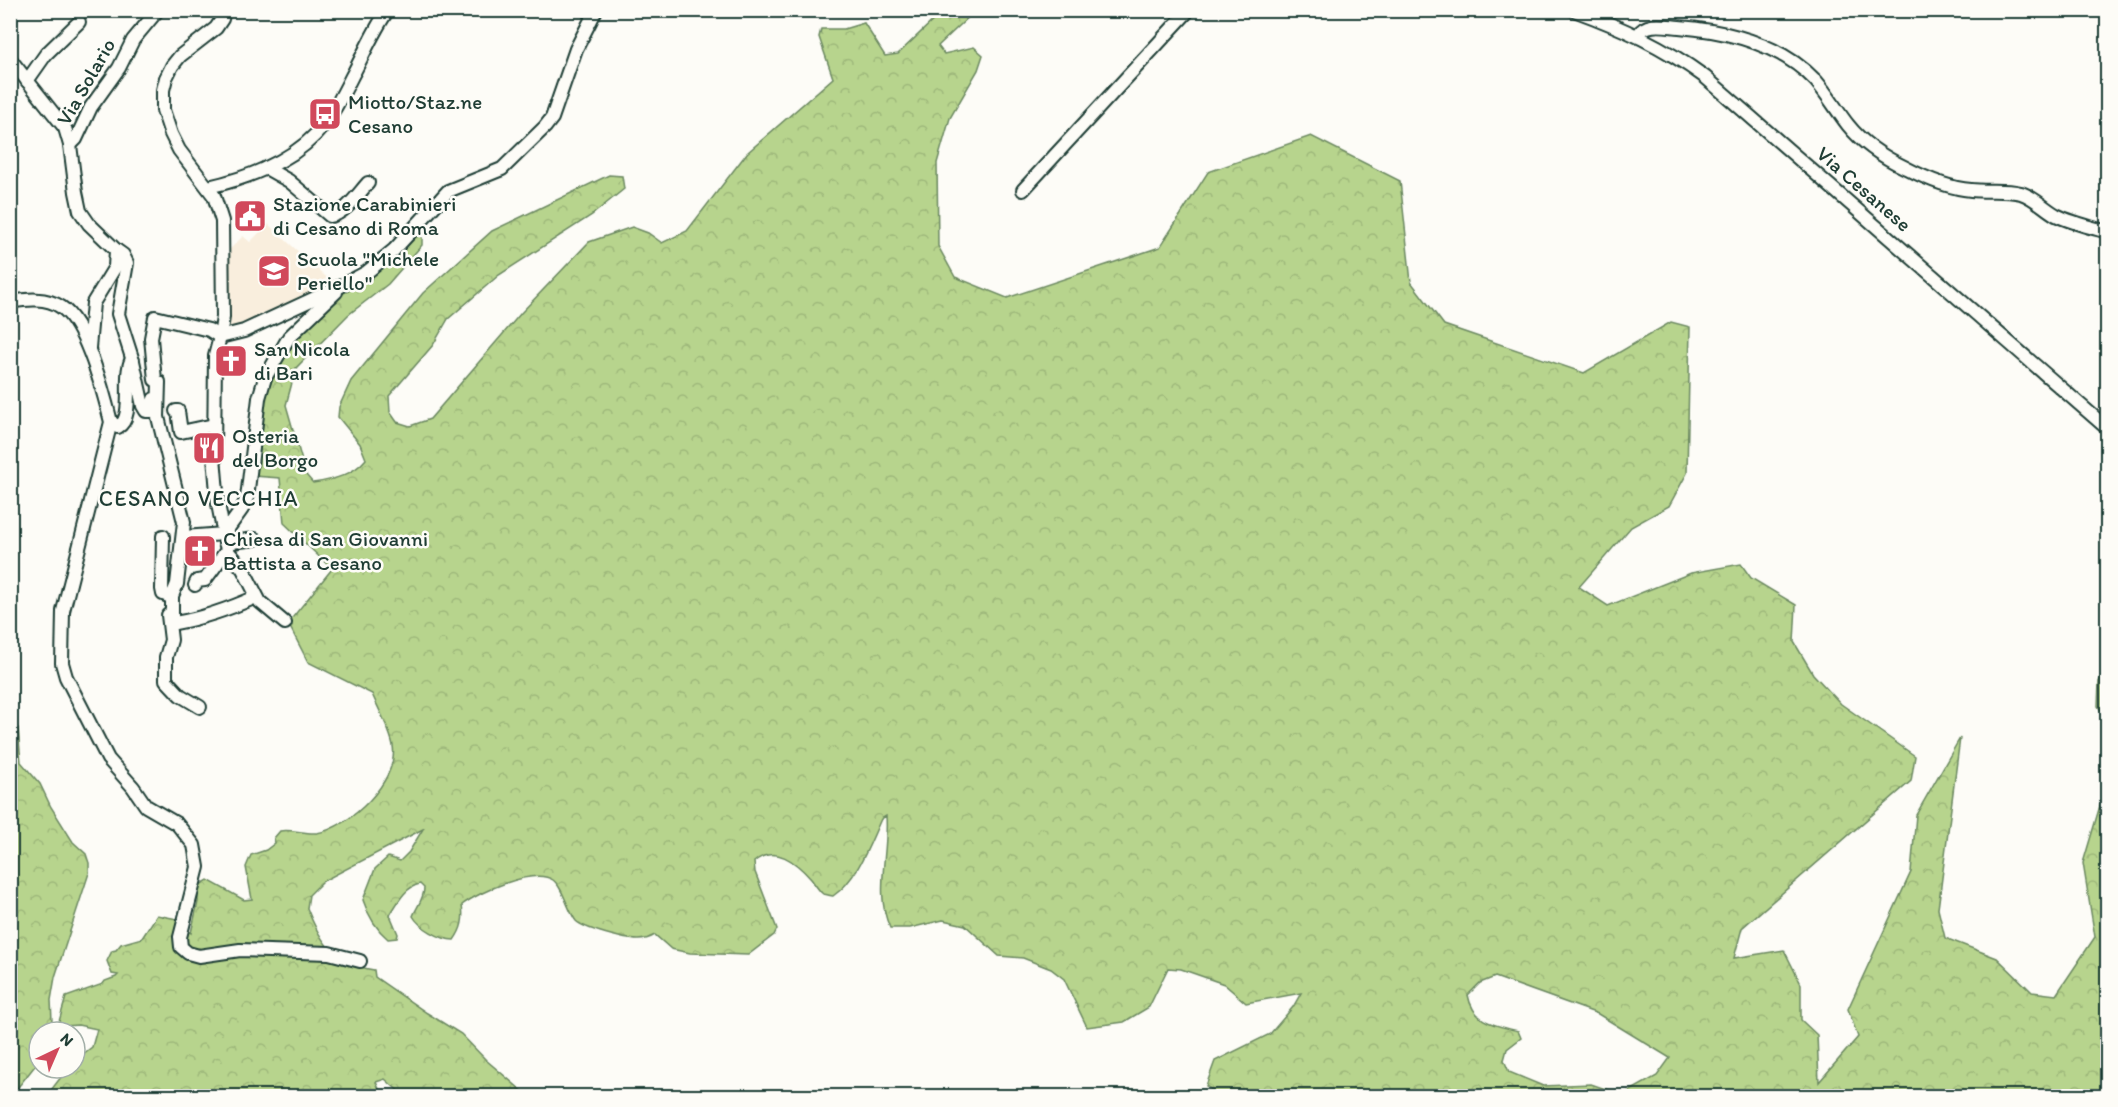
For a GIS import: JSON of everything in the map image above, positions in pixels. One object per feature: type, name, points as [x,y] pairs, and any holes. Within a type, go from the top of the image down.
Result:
[{"type":"street","name":"Via Solario","points":[[70,145],[76,139],[92,108],[119,68],[134,40],[158,10]]},
{"type":"street","points":[[224,10],[222,19],[216,28],[180,56],[172,66],[163,90],[163,110],[171,134],[188,164],[218,204],[223,227],[223,317],[215,356],[214,425],[216,492],[225,542],[243,569],[256,597],[267,610],[285,623]]},
{"type":"street","points":[[208,188],[266,168],[303,146],[320,129],[340,98],[388,10]]},
{"type":"street","points":[[10,58],[64,126],[70,145],[80,211],[89,224],[123,255],[127,263],[118,310],[146,411],[153,409],[155,380],[152,338],[156,317],[209,330],[220,337],[243,331],[341,286],[382,261],[448,190],[502,169],[545,127],[555,112],[576,49],[596,10]]},
{"type":"street","points":[[1023,190],[1190,10]]},
{"type":"street","name":"Via Cesanese","points":[[1574,10],[1638,35],[1675,55],[1705,77],[2108,429]]},
{"type":"street","points":[[27,81],[46,54],[79,22]]},
{"type":"street","points":[[1638,35],[1641,30],[1650,26],[1695,28],[1739,37],[1765,47],[1803,69],[1824,91],[1858,136],[1874,149],[1907,169],[1960,189],[2023,194],[2058,216],[2108,232]]},
{"type":"street","points":[[266,168],[289,181],[330,216],[336,215],[368,183]]},
{"type":"street","points":[[88,349],[93,303],[115,267],[116,250]]},
{"type":"street","points":[[195,585],[197,581],[205,580],[214,565],[247,498],[259,398],[267,373],[295,330],[341,286]]},
{"type":"street","points":[[10,302],[39,300],[61,307],[74,320],[88,349],[111,422],[64,606],[63,669],[108,759],[149,809],[175,822],[185,832],[195,849],[198,867],[180,937],[181,947],[186,952],[201,956],[240,950],[329,953],[360,961]]},
{"type":"street","points":[[111,422],[118,427],[126,420],[129,363],[133,361]]},
{"type":"street","points":[[155,380],[159,382],[166,413],[183,510],[184,537],[176,590],[170,596],[167,610],[171,640],[166,657],[166,680],[180,695],[200,707]]},
{"type":"street","points":[[166,413],[178,411],[181,432],[214,425]]},
{"type":"street","points":[[163,536],[162,589],[163,594],[170,596]]},
{"type":"street","points":[[184,537],[225,542],[255,539]]},
{"type":"street","points":[[170,596],[171,619],[175,623],[231,609],[256,597]]},
{"type":"shaded area","name":"Scuola \"Michele Periello\"","points":[[268,224],[334,284],[237,330],[227,325],[229,250],[243,236],[250,242]]},
{"type":"green space","points":[[948,11],[975,11],[938,46],[944,54],[974,47],[983,55],[978,70],[950,118],[937,163],[938,246],[955,277],[1007,298],[1160,247],[1208,172],[1311,136],[1400,181],[1411,282],[1444,325],[1584,373],[1671,322],[1690,327],[1687,473],[1669,506],[1631,527],[1579,587],[1608,606],[1691,573],[1741,564],[1751,578],[1796,605],[1794,642],[1813,674],[1841,704],[1915,756],[1911,781],[1742,928],[1734,958],[1784,950],[1801,984],[1801,1020],[1817,1035],[1819,1082],[1858,1037],[1848,1009],[1911,872],[1916,815],[1960,738],[1938,909],[1945,938],[1997,958],[2032,992],[2056,995],[2095,937],[2083,863],[2107,782],[2107,1096],[1221,1096],[1206,1086],[1215,1061],[1270,1034],[1293,1007],[1301,993],[1246,1003],[1224,984],[1181,969],[1168,968],[1149,1007],[1124,1022],[1087,1027],[1064,979],[1051,969],[1023,958],[999,956],[965,925],[943,920],[910,928],[890,928],[885,915],[882,887],[886,816],[881,819],[856,871],[842,889],[833,896],[823,894],[805,873],[785,857],[770,855],[754,862],[755,872],[777,929],[774,935],[748,955],[690,953],[671,949],[655,935],[632,940],[587,927],[576,921],[557,883],[544,877],[520,879],[507,883],[462,905],[462,924],[454,940],[437,935],[425,928],[413,916],[424,892],[420,884],[410,888],[402,896],[390,915],[398,934],[397,938],[388,939],[373,921],[363,900],[375,869],[388,857],[400,861],[409,852],[423,829],[323,881],[309,895],[307,908],[318,932],[331,950],[349,963],[374,970],[375,977],[461,1034],[486,1060],[528,1096],[404,1096],[385,1079],[376,1082],[382,1096],[51,1096],[48,1094],[59,1080],[87,1080],[87,1051],[92,1047],[97,1029],[87,1027],[87,1020],[59,1020],[66,997],[103,984],[118,975],[112,974],[107,961],[112,951],[121,944],[142,938],[157,915],[177,919],[191,933],[198,902],[198,886],[208,880],[244,900],[252,899],[246,867],[251,855],[266,850],[275,843],[274,838],[280,831],[317,833],[330,829],[357,813],[380,788],[393,760],[392,740],[372,694],[308,662],[288,623],[332,569],[284,523],[280,478],[254,476],[265,385],[280,356],[307,323],[343,288],[415,233],[422,238],[422,245],[388,284],[348,315],[296,368],[286,405],[306,475],[313,483],[342,476],[361,465],[366,459],[360,444],[338,417],[339,407],[351,381],[423,293],[492,231],[609,175],[622,176],[624,189],[592,215],[499,275],[448,319],[433,345],[389,396],[390,412],[397,422],[410,426],[430,419],[521,313],[589,242],[632,227],[648,233],[662,243],[687,231],[747,153],[833,78],[819,37],[821,29],[844,29],[864,23],[885,56],[898,54],[940,14]],"holes":[[[1495,977],[1598,1014],[1670,1058],[1657,1076],[1623,1095],[1591,1084],[1543,1086],[1509,1072],[1504,1060],[1507,1049],[1521,1038],[1518,1031],[1493,1024],[1480,1017],[1475,1012],[1468,995],[1480,983]]]},
{"type":"green space","points":[[2107,665],[2107,719],[2098,706],[2099,682]]},
{"type":"green space","points":[[11,719],[18,728],[21,762],[40,784],[51,807],[73,842],[86,854],[89,873],[55,977],[51,1000],[52,1020],[27,1020],[27,1076],[11,1096]]},
{"type":"place","name":"Miotto/Staz.ne Cesano","points":[[325,114]]},
{"type":"place","name":"Stazione Carabinieri di Cesano di Roma","points":[[250,216]]},
{"type":"place","name":"Scuola \"Michele Periello\"","points":[[274,271]]},
{"type":"place","name":"San Nicola di Bari","points":[[231,361]]},
{"type":"place","name":"Osteria del Borgo","points":[[209,448]]},
{"type":"place","name":"Chiesa di San Giovanni Battista a Cesano","points":[[200,551]]},
{"type":"district","name":"CESANO VECCHIA","points":[[199,498]]}]
